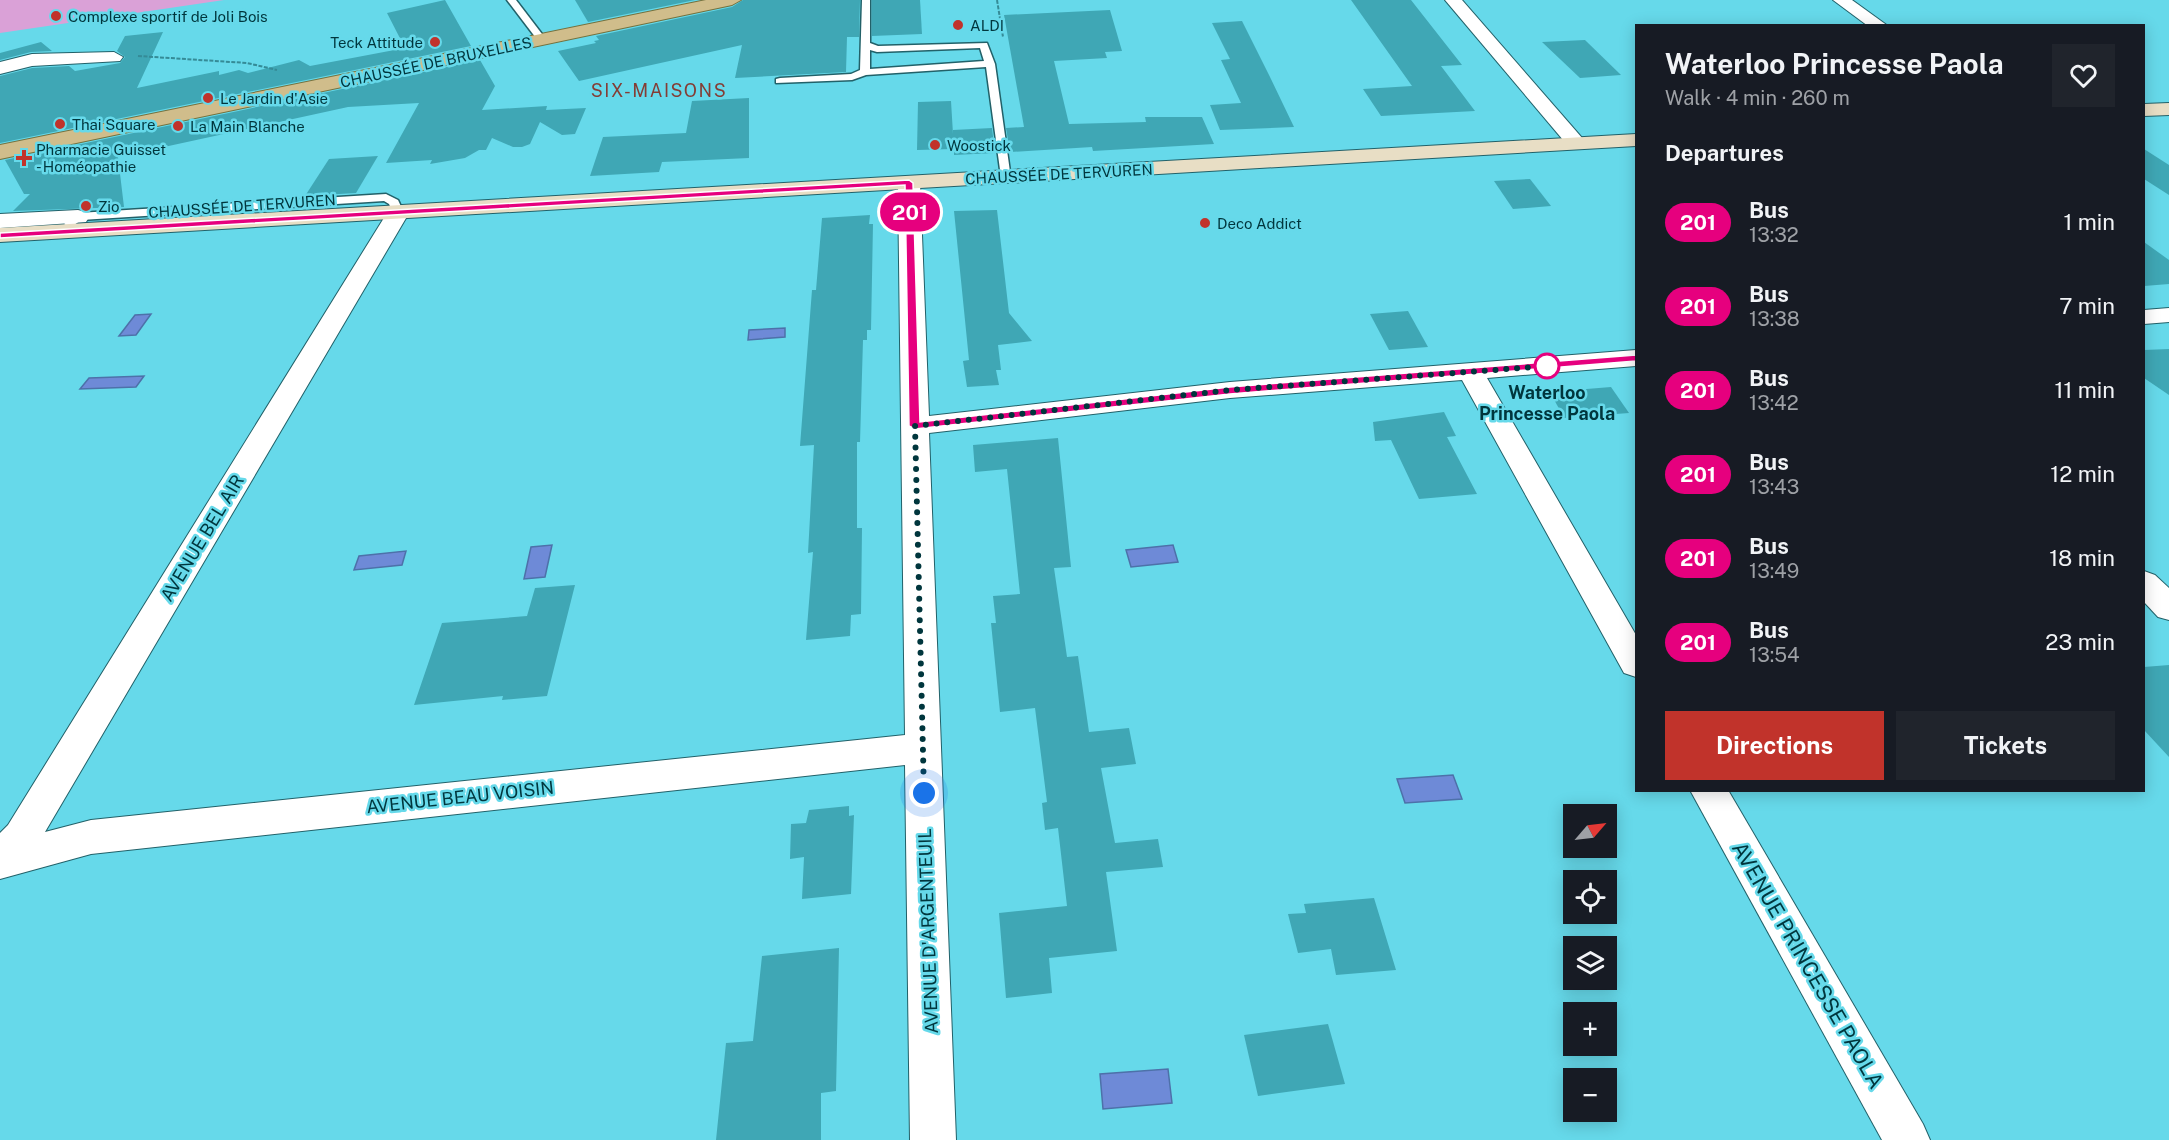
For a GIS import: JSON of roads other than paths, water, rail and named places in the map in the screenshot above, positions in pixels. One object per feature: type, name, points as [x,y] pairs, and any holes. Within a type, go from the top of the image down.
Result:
[{"type":"main road","name":"CHAUSSÉE DE BRUXELLES","points":[[0,152],[732,0]]},
{"type":"main road","points":[[2145,110],[2169,109]]},
{"type":"main road","name":"CHAUSSÉE DE TERVUREN","points":[[0,235],[70,224],[398,213],[1635,141]]},
{"type":"street","points":[[1453,0],[1576,143]]},
{"type":"street","points":[[1841,0],[1877,24]]},
{"type":"street","points":[[0,68],[32,60],[114,57]]},
{"type":"street","name":"AVENUE D'ARGENTEUIL","points":[[909,183],[933,1140]]},
{"type":"street","name":"AVENUE BEL AIR","points":[[0,860],[22,837],[398,213]]},
{"type":"street","name":"CHAUSSÉE DE TERVUREN","points":[[0,221],[70,224]]},
{"type":"street","points":[[2145,317],[2169,315]]},
{"type":"street","points":[[915,426],[1230,390],[1635,358]]},
{"type":"street","points":[[1471,372],[1635,662]]},
{"type":"street","points":[[2145,584],[2169,608]]},
{"type":"street","name":"AVENUE BEAU VOISIN","points":[[0,860],[91,837],[923,748]]},
{"type":"street","name":"AVENUE PRINCESSE PAOLA","points":[[1709,792],[1907,1140]]},
{"type":"lane","points":[[511,0],[542,40]]},
{"type":"lane","points":[[865,72],[866,0]]},
{"type":"lane","points":[[865,44],[877,49],[984,45],[990,64],[1007,177]]},
{"type":"lane","points":[[780,81],[852,77],[865,72],[990,64]]},
{"type":"water","points":[[151,314],[136,335],[119,336],[135,315]]},
{"type":"water","points":[[785,328],[785,337],[748,340],[749,330]]},
{"type":"water","points":[[144,376],[136,387],[80,389],[89,378]]},
{"type":"water","points":[[552,545],[545,577],[524,579],[531,547]]},
{"type":"water","points":[[1173,545],[1178,562],[1131,567],[1126,550]]},
{"type":"water","points":[[406,551],[402,565],[354,570],[359,556]]},
{"type":"water","points":[[1453,775],[1462,799],[1405,803],[1397,779]]},
{"type":"water","points":[[1168,1069],[1172,1103],[1103,1109],[1100,1074]]},
{"type":"place","name":"Complexe sportif de Joli Bois","points":[[56,16]]},
{"type":"place","name":"ALDI","points":[[958,25]]},
{"type":"place","name":"Teck Attitude","points":[[435,42]]},
{"type":"place","name":"Le Jardin d'Asie","points":[[208,98]]},
{"type":"place","name":"Thai Square","points":[[60,124]]},
{"type":"place","name":"La Main Blanche","points":[[178,126]]},
{"type":"place","name":"Woostick","points":[[935,145]]},
{"type":"place","name":"Pharmacie Guisset - Homéopathie","points":[[24,158]]},
{"type":"place","name":"Zio","points":[[86,206]]},
{"type":"place","name":"Deco Addict","points":[[1205,223]]},
{"type":"place","name":"Waterloo Princesse Paola","points":[[1547,366]]},
{"type":"district","name":"SIX-MAISONS","points":[[659,90]]}]
